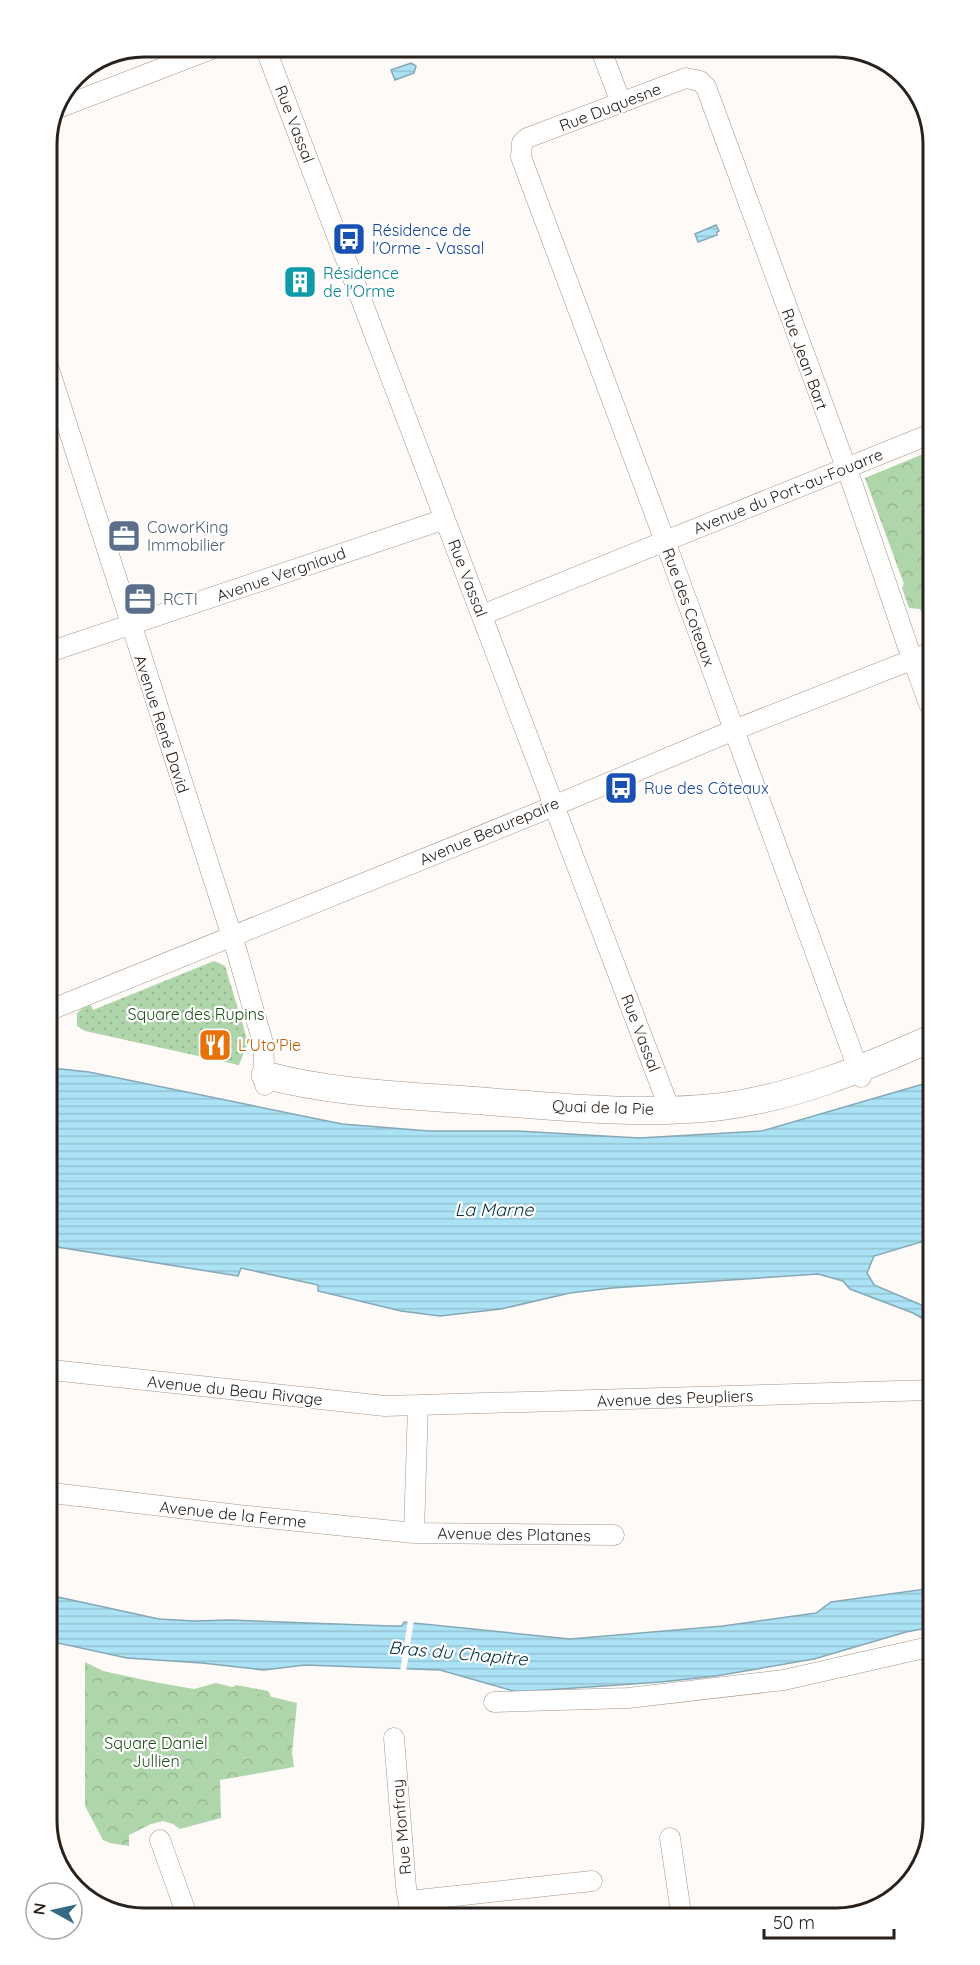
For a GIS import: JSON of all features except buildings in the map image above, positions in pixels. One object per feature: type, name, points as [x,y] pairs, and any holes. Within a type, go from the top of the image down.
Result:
[{"type":"street","points":[[66,105],[189,57]]},
{"type":"street","name":"Rue Vassal","points":[[270,57],[670,1110]]},
{"type":"street","points":[[604,57],[621,103]]},
{"type":"street","name":"Rue Duquesne","points":[[527,138],[686,78],[693,79]]},
{"type":"street","name":"Rue Jean Bart","points":[[693,79],[700,81],[706,87],[846,468],[917,653],[923,679]]},
{"type":"street","name":"Rue des Coteaux","points":[[527,138],[520,149],[521,157],[665,541],[859,1073]]},
{"type":"street","name":"Avenue René David","points":[[57,394],[232,937],[263,1043],[265,1080]]},
{"type":"street","name":"Avenue du Port-au-Fouarre","points":[[482,615],[923,437]]},
{"type":"street","name":"Avenue Vergniaud","points":[[57,649],[445,519]]},
{"type":"street","name":"Avenue Beaurepaire","points":[[57,1007],[554,805],[917,653]]},
{"type":"street","name":"Quai de la Pie","points":[[265,1080],[362,1093],[595,1108],[670,1110],[720,1107],[785,1094],[859,1073],[923,1042]]},
{"type":"street","name":"Avenue du Beau Rivage","points":[[57,1371],[385,1406],[418,1405]]},
{"type":"street","name":"Avenue des Peupliers","points":[[418,1405],[923,1390]]},
{"type":"street","points":[[414,1533],[418,1405]]},
{"type":"street","name":"Avenue de la Ferme","points":[[57,1494],[414,1533]]},
{"type":"street","name":"Avenue des Platanes","points":[[414,1533],[614,1535]]},
{"type":"street","points":[[494,1702],[639,1697],[784,1680],[923,1648]]},
{"type":"street","name":"Rue Monfray","points":[[394,1738],[406,1887],[410,1908]]},
{"type":"street","points":[[670,1838],[680,1908]]},
{"type":"street","points":[[160,1840],[184,1908]]},
{"type":"street","points":[[410,1908],[592,1881]]},
{"type":"green space","points":[[923,454],[923,615],[920,609],[909,608],[902,588],[904,584],[865,478]]},
{"type":"green space","name":"Square des Rupins","points":[[214,961],[225,966],[248,1042],[239,1065],[85,1031],[77,1026],[77,1013],[83,1008],[91,1005],[93,1010]]},
{"type":"green space","name":"Square Daniel Jullien","points":[[85,1662],[103,1671],[154,1682],[194,1689],[216,1683],[297,1703],[292,1753],[294,1767],[220,1780],[221,1818],[180,1829],[163,1821],[151,1824],[129,1835],[129,1846],[103,1840],[85,1806]]},
{"type":"green space","points":[[236,1685],[268,1691],[271,1696],[265,1700],[232,1688]]},
{"type":"water","points":[[411,63],[416,66],[414,73],[395,80],[391,70]]},
{"type":"water","points":[[716,225],[719,231],[717,235],[698,242],[695,234]]},
{"type":"water","name":"La Marne","points":[[57,1069],[89,1072],[342,1124],[429,1131],[517,1131],[639,1138],[762,1131],[923,1084],[923,1241],[874,1256],[867,1273],[874,1285],[923,1306],[923,1319],[850,1289],[843,1281],[818,1274],[612,1288],[570,1293],[501,1309],[440,1316],[401,1311],[318,1291],[318,1285],[241,1268],[238,1276],[57,1247]]},
{"type":"water","name":"Bras du Chapitre","points":[[923,1589],[923,1629],[814,1659],[716,1676],[517,1692],[440,1670],[305,1665],[264,1670],[127,1658],[57,1643],[57,1597],[159,1619],[391,1626],[402,1626],[404,1622],[570,1639],[723,1626],[816,1613],[831,1602]]},
{"type":"pier","points":[[408,1619],[414,1620],[406,1672],[400,1672]]},
{"type":"place","name":"Résidence de l'Orme - Vassal","points":[[349,239]]},
{"type":"place","name":"Résidence de l'Orme","points":[[300,282]]},
{"type":"place","name":"CoworKing Immobilier","points":[[124,536]]},
{"type":"place","name":"RCTI","points":[[140,599]]},
{"type":"place","name":"Rue des Côteaux","points":[[621,788]]},
{"type":"place","name":"L'Uto'Pie","points":[[215,1045]]}]
